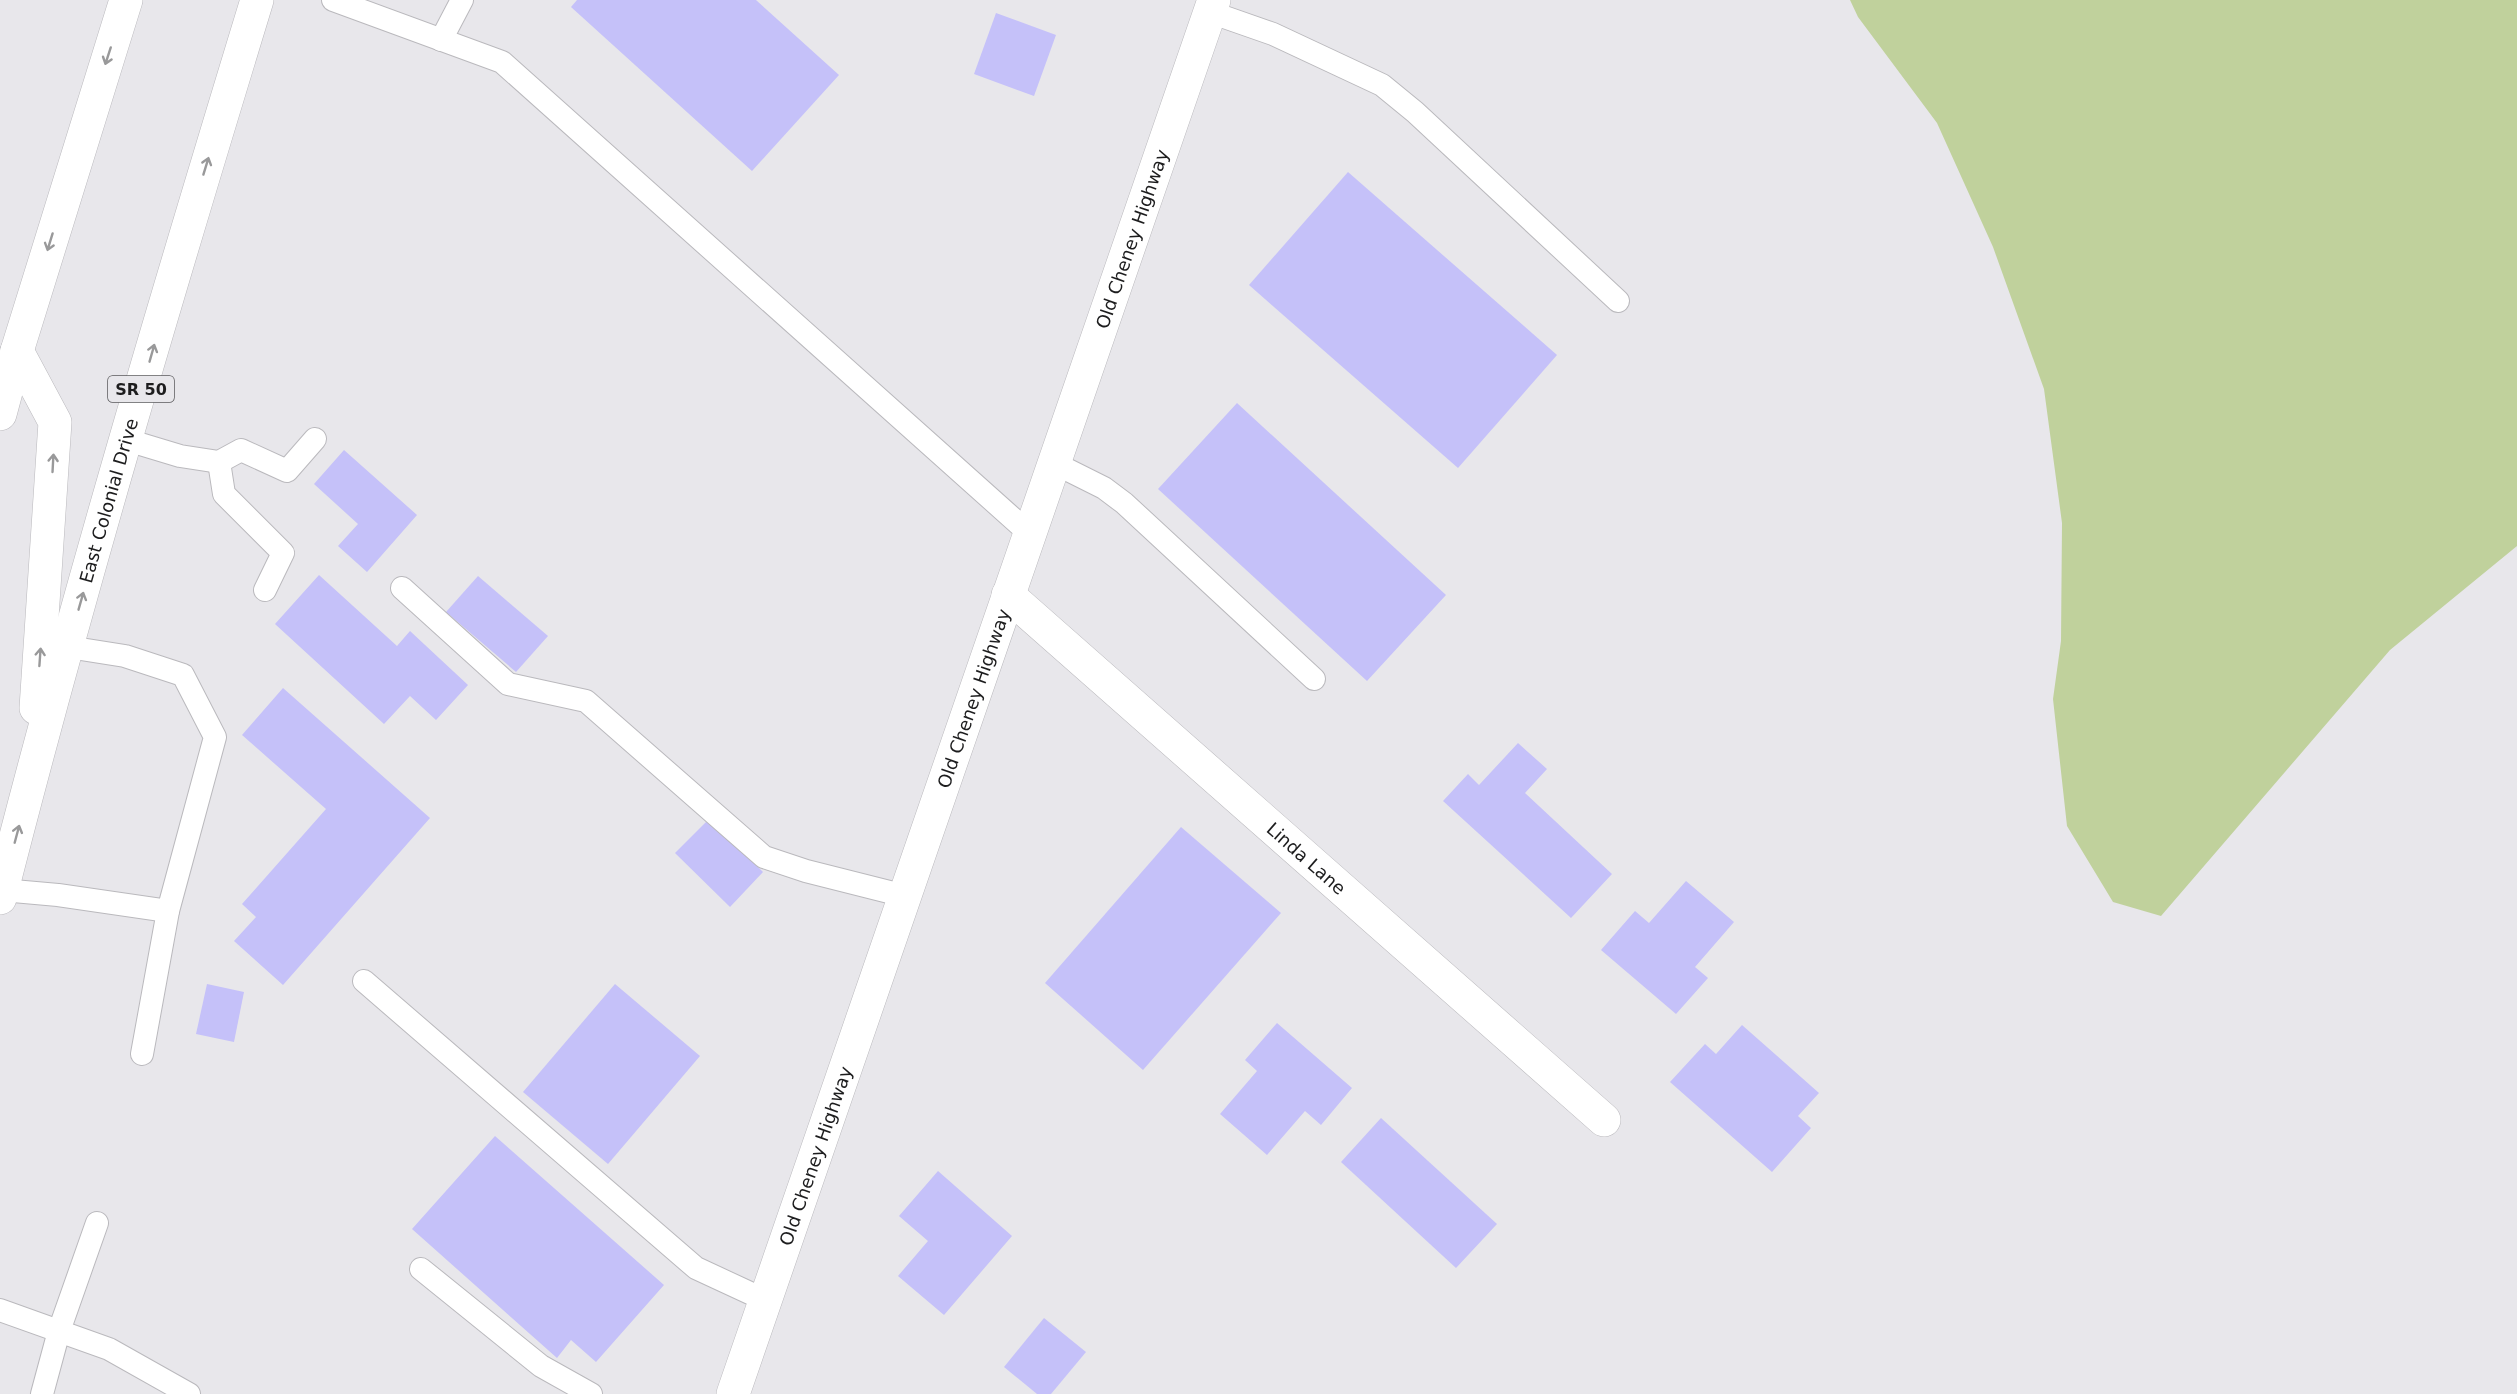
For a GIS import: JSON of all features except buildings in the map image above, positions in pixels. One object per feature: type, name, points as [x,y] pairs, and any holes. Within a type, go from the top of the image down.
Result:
[{"type":"main road","points":[[0,414],[9,347],[126,0]]},
{"type":"main road","name":"East Colonial Drive","points":[[1,894],[31,779],[183,243],[257,0]]},
{"type":"main road","name":"Old Cheney Highway","points":[[733,1394],[1212,6]]},
{"type":"main road","points":[[9,347],[55,422],[31,779]]},
{"type":"main road","name":"Linda Lane","points":[[1008,595],[1604,1120]]},
{"type":"lane","points":[[333,0],[502,62],[1029,533]]},
{"type":"lane","points":[[441,40],[462,0]]},
{"type":"lane","points":[[1212,6],[1382,85],[1415,112],[1618,301]]},
{"type":"lane","points":[[127,440],[180,456],[219,462],[241,450],[288,471],[315,439]]},
{"type":"lane","points":[[219,462],[224,494],[283,552],[265,591]]},
{"type":"lane","points":[[1054,463],[1104,488],[1124,503],[1314,679]]},
{"type":"lane","points":[[402,588],[508,684],[586,701],[764,857],[905,896]]},
{"type":"lane","points":[[68,647],[125,656],[183,675],[215,737],[168,911],[142,1054]]},
{"type":"lane","points":[[1,894],[58,895],[168,911]]},
{"type":"lane","points":[[364,981],[696,1268],[765,1300]]},
{"type":"lane","points":[[42,1394],[59,1331],[97,1223]]},
{"type":"lane","points":[[421,1269],[541,1366],[591,1394]]},
{"type":"lane","points":[[0,1310],[109,1349],[189,1394]]},
{"type":"green space","points":[[1850,0],[2517,0],[2517,546],[2390,650],[2161,916],[2113,902],[2067,826],[2053,699],[2061,641],[2062,523],[2044,389],[1993,247],[1937,123],[1858,17]]}]
